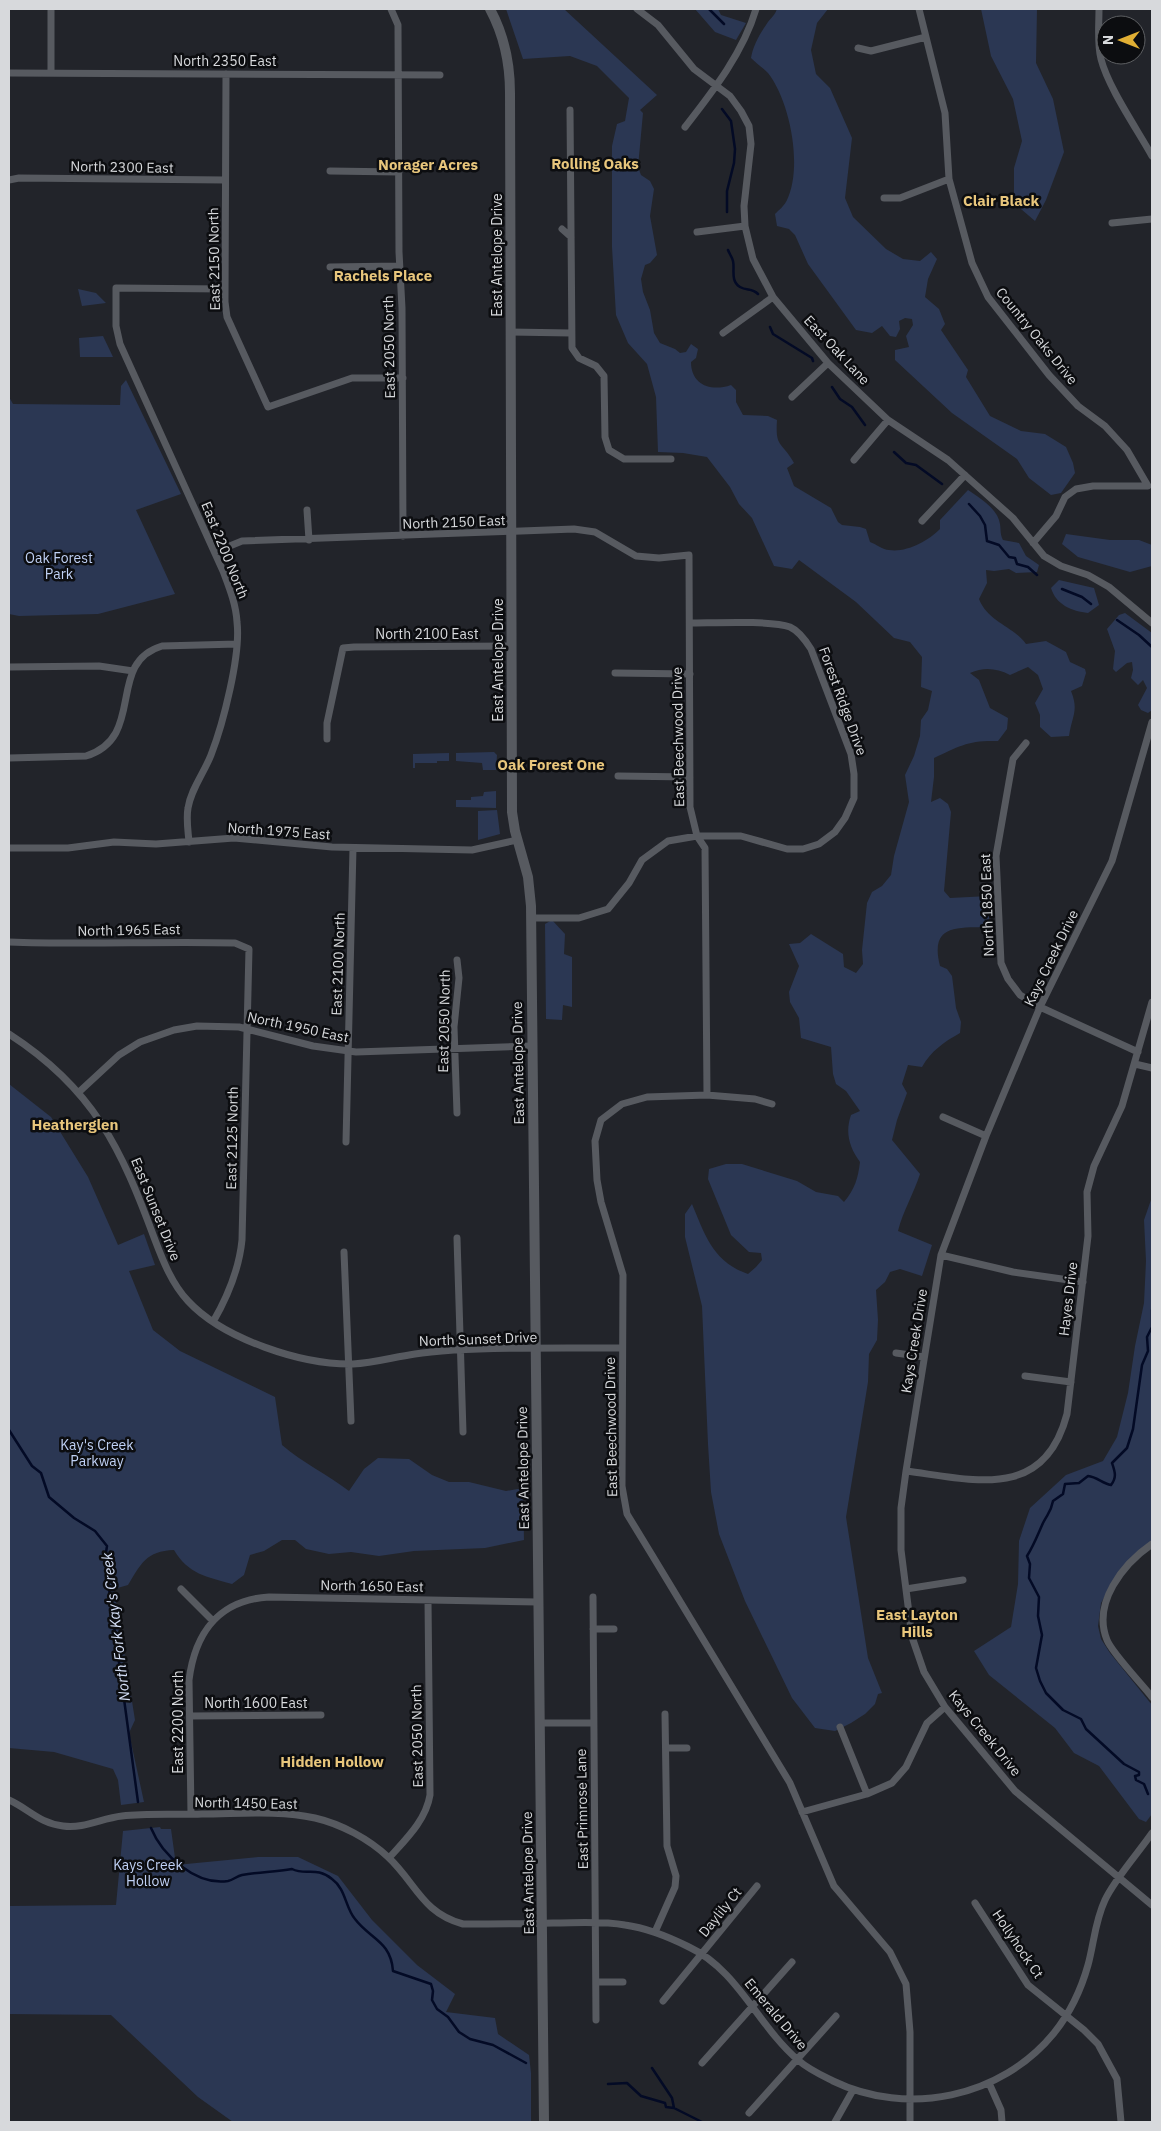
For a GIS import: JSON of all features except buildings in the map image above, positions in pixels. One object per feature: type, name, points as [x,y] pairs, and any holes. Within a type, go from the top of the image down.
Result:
[{"type":"main road","name":"East Antelope Drive","points":[[490,9],[502,38],[510,79],[512,812],[517,840],[528,877],[531,918],[544,2122]]},
{"type":"street","points":[[51,9],[51,73]]},
{"type":"street","name":"East 2050 North","points":[[391,9],[398,25],[403,536]]},
{"type":"street","name":"East Oak Lane","points":[[637,9],[658,25],[694,69],[730,96],[748,126],[751,144],[744,206],[745,226],[753,259],[772,297],[828,363],[888,420],[948,460],[965,475],[1013,518],[1044,556],[1061,566],[1088,575],[1109,587],[1152,623]]},
{"type":"street","points":[[685,127],[716,86],[749,32],[756,9]]},
{"type":"street","name":"Country Oaks Drive","points":[[920,9],[945,113],[949,179],[972,263],[988,297],[1049,375],[1078,406],[1105,426],[1127,450],[1148,486],[1093,486],[1076,489],[1065,497],[1056,516],[1033,542]]},
{"type":"street","points":[[1099,9],[1098,43],[1108,77],[1152,156]]},
{"type":"street","points":[[858,48],[870,51],[926,37]]},
{"type":"street","name":"North 2350 East","points":[[9,73],[440,75]]},
{"type":"street","name":"East 2150 North","points":[[226,74],[224,288],[227,317],[268,407],[352,378],[402,378]]},
{"type":"street","points":[[570,110],[572,348],[579,358],[596,366],[604,376],[605,437],[609,450],[624,459],[671,459]]},
{"type":"street","points":[[330,171],[399,172]]},
{"type":"street","name":"North 2300 East","points":[[9,180],[19,178],[225,180]]},
{"type":"street","points":[[884,198],[900,198],[949,179]]},
{"type":"street","points":[[1112,223],[1152,219]]},
{"type":"street","points":[[697,232],[745,226]]},
{"type":"street","points":[[562,229],[571,237]]},
{"type":"street","points":[[330,267],[399,266]]},
{"type":"street","name":"East 2200 North","points":[[189,842],[188,807],[217,735],[237,644],[238,623],[234,600],[215,552],[117,335],[116,288],[224,288]]},
{"type":"street","points":[[723,333],[772,297]]},
{"type":"street","points":[[510,332],[571,333]]},
{"type":"street","points":[[792,397],[828,363]]},
{"type":"street","points":[[854,460],[888,420]]},
{"type":"street","points":[[922,521],[965,475]]},
{"type":"street","points":[[307,510],[309,540]]},
{"type":"street","name":"North 2150 East","points":[[215,552],[242,541],[574,529],[595,532],[636,556],[659,558],[689,555]]},
{"type":"street","name":"East Beechwood Drive","points":[[689,555],[690,807],[697,836],[706,848],[706,1095]]},
{"type":"street","name":"Forest Ridge Drive","points":[[531,918],[579,918],[608,909],[630,883],[642,860],[668,841],[697,836],[741,836],[787,850],[804,849],[819,844],[835,832],[846,818],[854,798],[854,774],[851,754],[811,649],[804,639],[790,628],[768,624],[690,623]]},
{"type":"street","points":[[9,758],[73,757],[96,753],[113,740],[119,728],[130,680],[140,657],[151,649],[162,646],[237,644]]},
{"type":"street","name":"North 2100 East","points":[[327,739],[327,723],[343,648],[511,646]]},
{"type":"street","points":[[9,667],[114,666],[133,671]]},
{"type":"street","points":[[615,673],[690,674]]},
{"type":"street","name":"Kays Creek Drive","points":[[1152,722],[1112,860],[1040,1007],[986,1136],[941,1255],[906,1471],[901,1542],[912,1637],[924,1672],[945,1707],[1015,1791],[1152,1906]]},
{"type":"street","name":"North 1850 East","points":[[1026,743],[1013,759],[996,856],[1001,963],[1008,979],[1020,995],[1040,1007],[1138,1052]]},
{"type":"street","points":[[618,776],[690,777]]},
{"type":"street","name":"North 1975 East","points":[[9,848],[68,848],[114,842],[156,844],[234,838],[310,846],[472,850],[517,840]]},
{"type":"street","name":"East 2100 North","points":[[346,1142],[353,848]]},
{"type":"street","name":"North 1965 East","points":[[9,942],[98,944],[161,942],[235,943],[249,949]]},
{"type":"street","name":"East 2125 North","points":[[213,1322],[225,1301],[237,1272],[240,1257],[249,949]]},
{"type":"street","name":"East 2050 North","points":[[457,960],[459,978],[455,1011],[457,1113]]},
{"type":"street","name":"Hayes Drive","points":[[906,1471],[971,1480],[998,1481],[1022,1474],[1046,1459],[1062,1434],[1067,1414],[1088,1236],[1087,1192],[1094,1166],[1122,1106],[1152,1002]]},
{"type":"street","name":"North 1950 East","points":[[79,1092],[119,1055],[140,1042],[158,1035],[198,1026],[217,1025],[247,1029],[313,1046],[348,1052],[377,1053],[531,1046]]},
{"type":"street","name":"East Sunset Drive","points":[[9,1034],[35,1052],[79,1092],[114,1143],[134,1184],[165,1265],[175,1284],[188,1301],[213,1322],[265,1348],[306,1359]]},
{"type":"street","points":[[1135,1064],[1152,1068]]},
{"type":"street","name":"East Beechwood Drive","points":[[772,1104],[755,1099],[706,1095],[647,1097],[622,1104],[601,1120],[595,1142],[597,1180],[601,1202],[623,1275],[622,1486],[627,1514],[790,1783],[834,1886],[890,1952],[906,1984],[910,2032],[910,2122]]},
{"type":"street","points":[[943,1117],[986,1136]]},
{"type":"street","points":[[457,1238],[462,1350],[463,1432]]},
{"type":"street","points":[[344,1252],[351,1421]]},
{"type":"street","points":[[941,1255],[1012,1272],[1083,1282]]},
{"type":"street","name":"North Sunset Drive","points":[[306,1359],[349,1364],[378,1361],[416,1353],[462,1350],[622,1348]]},
{"type":"street","points":[[896,1353],[924,1357]]},
{"type":"street","points":[[1025,1376],[1071,1382]]},
{"type":"street","points":[[1152,1544],[1125,1567],[1106,1599],[1102,1620],[1107,1642],[1152,1697]]},
{"type":"street","points":[[906,1589],[963,1580]]},
{"type":"street","points":[[181,1589],[213,1621]]},
{"type":"street","name":"East Primrose Lane","points":[[593,1597],[596,2020]]},
{"type":"street","name":"North 1650 East","points":[[213,1621],[226,1609],[238,1603],[256,1598],[538,1602]]},
{"type":"street","name":"East 2050 North","points":[[389,1858],[422,1818],[428,1808],[430,1795],[428,1600]]},
{"type":"street","name":"East 2200 North","points":[[191,1814],[189,1680],[194,1651],[199,1639],[213,1621]]},
{"type":"street","points":[[593,1629],[614,1629]]},
{"type":"street","points":[[802,1812],[868,1794],[892,1783],[906,1767],[927,1723],[945,1707]]},
{"type":"street","points":[[655,1932],[674,1887],[676,1876],[667,1846],[665,1714]]},
{"type":"street","name":"North 1600 East","points":[[190,1716],[321,1715]]},
{"type":"street","points":[[540,1723],[593,1723]]},
{"type":"street","points":[[840,1727],[868,1794]]},
{"type":"street","points":[[666,1748],[687,1748]]},
{"type":"street","name":"North 1450 East","points":[[9,1800],[38,1819],[64,1826],[90,1824],[123,1816],[275,1813],[317,1818],[361,1838],[389,1858],[433,1910],[448,1920],[463,1924],[542,1923]]},
{"type":"street","name":"Emerald Drive","points":[[542,1923],[596,1922],[625,1924],[655,1932],[702,1954],[732,1981],[762,2020],[798,2060],[820,2074],[853,2090],[875,2096],[910,2100],[948,2096],[990,2084],[1023,2064],[1054,2033],[1066,2017],[1084,1977],[1099,1915],[1106,1898],[1152,1833]]},
{"type":"street","name":"Daylily Ct","points":[[663,2001],[757,1886]]},
{"type":"street","name":"Hollyhock Ct","points":[[975,1903],[1028,1985],[1084,2030],[1098,2044],[1117,2079],[1121,2122]]},
{"type":"street","points":[[702,2063],[792,1962]]},
{"type":"street","points":[[596,1982],[622,1982]]},
{"type":"street","points":[[749,2113],[836,2016]]},
{"type":"street","points":[[990,2084],[1001,2110],[1002,2122]]},
{"type":"street","points":[[835,2122],[853,2090]]},
{"type":"green space","points":[[506,9],[564,9],[657,95],[640,110],[643,113],[638,167],[641,175],[650,181],[654,189],[650,216],[657,255],[650,263],[645,265],[641,279],[654,333],[660,343],[680,353],[686,352],[691,344],[698,349],[696,358],[691,362],[694,376],[698,381],[704,385],[716,388],[731,385],[736,390],[736,402],[743,415],[768,416],[777,420],[778,441],[794,463],[787,468],[794,486],[831,508],[838,522],[842,525],[866,529],[870,542],[882,548],[902,550],[929,538],[940,529],[940,520],[968,490],[983,500],[996,513],[999,519],[1003,540],[1019,543],[1026,556],[1039,565],[1037,572],[1016,573],[1009,569],[986,570],[987,583],[979,599],[983,607],[994,619],[1021,638],[1026,644],[1046,641],[1066,652],[1070,662],[1085,669],[1086,673],[1082,686],[1071,691],[1075,708],[1069,736],[1051,737],[1040,727],[1040,715],[1035,703],[1043,689],[1038,675],[1028,667],[1010,675],[990,669],[970,673],[979,680],[990,708],[1008,718],[1007,729],[998,741],[964,745],[934,758],[931,802],[940,798],[948,804],[951,812],[944,891],[950,898],[989,896],[989,927],[957,928],[943,935],[939,942],[940,966],[947,969],[952,976],[956,1008],[961,1022],[960,1033],[938,1047],[922,1067],[908,1065],[902,1084],[907,1093],[892,1140],[920,1174],[898,1231],[932,1245],[922,1276],[900,1269],[890,1272],[885,1282],[876,1290],[877,1340],[869,1354],[868,1382],[846,1517],[868,1658],[882,1693],[878,1694],[875,1704],[865,1714],[835,1731],[815,1728],[792,1698],[745,1601],[719,1534],[711,1492],[702,1306],[685,1237],[685,1214],[692,1204],[706,1237],[718,1255],[736,1269],[748,1274],[762,1260],[761,1253],[749,1252],[731,1235],[708,1179],[709,1169],[726,1164],[742,1164],[797,1181],[816,1192],[838,1196],[844,1202],[853,1188],[860,1162],[853,1151],[848,1127],[851,1115],[860,1111],[846,1091],[836,1084],[833,1074],[831,1047],[801,1038],[799,1018],[790,1002],[789,992],[799,966],[789,944],[800,943],[811,934],[843,954],[844,967],[856,973],[863,964],[862,950],[867,903],[872,892],[882,886],[891,875],[894,856],[909,802],[905,775],[914,756],[920,736],[921,720],[928,710],[932,691],[921,687],[922,657],[910,642],[894,638],[856,602],[799,560],[792,569],[774,566],[752,518],[739,504],[730,487],[707,457],[683,453],[658,452],[656,397],[647,364],[628,343],[616,315],[612,247],[612,146],[617,124],[625,121],[629,98],[597,66],[570,56],[523,59]]},
{"type":"green space","points":[[695,9],[718,9],[721,15],[746,23],[736,40],[715,32]]},
{"type":"green space","points":[[777,9],[828,9],[817,23],[811,50],[816,74],[830,88],[852,138],[845,198],[853,217],[886,249],[903,259],[920,261],[931,252],[937,259],[928,279],[925,297],[939,309],[945,324],[941,330],[968,370],[966,377],[990,416],[1021,431],[1045,434],[1066,447],[1075,473],[1061,493],[1051,495],[1029,478],[1017,459],[952,413],[895,360],[895,350],[909,347],[906,336],[913,325],[912,319],[905,318],[899,321],[900,329],[896,337],[890,336],[882,326],[872,333],[856,330],[808,264],[795,235],[789,229],[777,226],[775,214],[786,202],[792,186],[794,153],[792,135],[788,117],[776,85],[768,73],[751,58],[759,37]]},
{"type":"green space","points":[[981,9],[1037,9],[1036,63],[1053,99],[1064,152],[1046,200],[1035,221],[1014,203],[1014,168],[1022,141],[1013,99],[991,56]]},
{"type":"green space","points":[[78,289],[96,293],[106,303],[82,306]]},
{"type":"green space","points":[[103,336],[113,357],[80,357],[79,338]]},
{"type":"green space","name":"Oak Forest Park","points":[[126,380],[181,494],[136,510],[175,594],[98,614],[19,616],[9,614],[9,397],[13,404],[120,405],[121,386]]},
{"type":"green space","points":[[1066,534],[1110,540],[1139,540],[1152,545],[1152,566],[1130,572],[1078,557],[1062,544]]},
{"type":"green space","points":[[1059,580],[1094,588],[1099,605],[1088,613],[1076,611],[1065,606],[1053,594],[1051,588]]},
{"type":"green space","points":[[1125,613],[1152,633],[1152,710],[1148,713],[1141,710],[1138,705],[1147,688],[1143,680],[1138,685],[1131,678],[1132,662],[1127,663],[1116,672],[1113,669],[1115,651],[1107,629],[1119,615]]},
{"type":"green space","points":[[494,752],[497,755],[496,770],[483,770],[482,763],[456,761],[456,753]]},
{"type":"green space","points":[[449,753],[449,761],[415,763],[415,768],[413,768],[413,754]]},
{"type":"green space","points":[[496,791],[496,808],[456,807],[456,800],[471,800],[471,797],[483,796],[484,792]]},
{"type":"green space","points":[[497,810],[500,834],[478,840],[478,811]]},
{"type":"green space","points":[[552,920],[565,934],[564,954],[572,957],[572,1007],[563,1005],[562,1020],[546,1019],[545,924]]},
{"type":"green space","name":"Kay's Creek Parkway","points":[[9,1084],[51,1117],[88,1177],[118,1245],[144,1234],[155,1265],[129,1271],[153,1330],[180,1351],[275,1397],[282,1445],[349,1491],[364,1469],[378,1458],[409,1459],[432,1475],[449,1482],[469,1482],[506,1491],[523,1488],[524,1540],[485,1548],[414,1551],[379,1556],[351,1552],[329,1554],[306,1549],[295,1540],[282,1540],[264,1551],[250,1555],[244,1575],[232,1584],[206,1576],[192,1569],[179,1558],[174,1550],[157,1553],[145,1560],[128,1585],[114,1589],[135,1720],[129,1733],[144,1802],[121,1805],[118,1780],[113,1769],[54,1752],[9,1748]]},
{"type":"green space","points":[[1152,1197],[1152,1542],[1108,1591],[1101,1603],[1098,1626],[1101,1639],[1110,1653],[1152,1705],[1152,1814],[1146,1822],[1139,1819],[1099,1766],[1074,1753],[1055,1728],[989,1675],[974,1651],[1011,1627],[1018,1584],[1019,1541],[1030,1508],[1066,1475],[1103,1461],[1117,1437],[1128,1393],[1144,1303],[1146,1261],[1144,1220]]},
{"type":"green space","name":"Kays Creek Hollow","points":[[160,1827],[161,1829],[171,1829],[176,1865],[258,1857],[298,1857],[338,1876],[372,1920],[417,1965],[455,1994],[446,2012],[495,2018],[498,2034],[529,2055],[531,2122],[233,2122],[198,2097],[111,2015],[9,2014],[9,1906],[116,1905],[123,1831]]},
{"type":"waterway","points":[[709,9],[724,24]]},
{"type":"waterway","points":[[722,109],[731,121],[735,149],[734,163],[727,191],[727,212]]},
{"type":"waterway","points":[[728,250],[733,261],[735,282],[740,287],[758,294]]},
{"type":"waterway","points":[[770,327],[773,334],[812,358],[813,361]]},
{"type":"waterway","points":[[832,387],[840,399],[852,407],[865,425]]},
{"type":"waterway","points":[[894,452],[906,463],[916,465],[942,484]]},
{"type":"waterway","points":[[969,504],[985,525],[987,541],[999,545],[1009,557],[1015,558],[1017,564],[1028,567],[1037,575]]},
{"type":"waterway","points":[[1062,589],[1082,597],[1091,604]]},
{"type":"waterway","points":[[1117,620],[1139,635],[1152,647]]},
{"type":"waterway","points":[[1148,1794],[1144,1784],[1136,1780],[1135,1776],[1139,1775],[1139,1772],[1124,1764],[1086,1729],[1081,1719],[1063,1710],[1046,1693],[1036,1668],[1042,1635],[1038,1616],[1039,1597],[1029,1578],[1030,1564],[1027,1556],[1053,1501],[1063,1494],[1065,1484],[1079,1483],[1088,1476],[1111,1485],[1113,1482],[1115,1474],[1112,1463],[1127,1448],[1133,1429],[1142,1365],[1148,1351],[1147,1337],[1152,1327],[1152,1310]]},
{"type":"waterway","name":"North Fork Kay's Creek","points":[[9,1430],[32,1466],[41,1473],[49,1497],[74,1518],[95,1531],[107,1546],[105,1559],[138,1802]]},
{"type":"waterway","name":"North Fork Kay's Creek","points":[[151,1828],[156,1838],[172,1858],[192,1874],[204,1879],[228,1881],[242,1875],[292,1869],[326,1875],[337,1883],[355,1919],[384,1947],[388,1953],[393,1971],[431,1984],[433,1991],[432,2000],[437,2009],[448,2017],[459,2032],[470,2039],[493,2045],[526,2063]]},
{"type":"waterway","points":[[652,2068],[672,2098],[674,2108]]},
{"type":"waterway","name":"North Fork Kay's Creek","points":[[608,2084],[627,2083],[641,2096],[665,2103],[666,2107],[674,2108],[702,2122]]},
{"type":"district","name":"Rolling Oaks","points":[[595,164]]},
{"type":"district","name":"Norager Acres","points":[[428,165]]},
{"type":"district","name":"Clair Black","points":[[1001,201]]},
{"type":"district","name":"Rachels Place","points":[[383,276]]},
{"type":"district","name":"Oak Forest One","points":[[551,765]]},
{"type":"district","name":"Heatherglen","points":[[75,1125]]},
{"type":"district","name":"East Layton Hills","points":[[917,1624]]},
{"type":"district","name":"Hidden Hollow","points":[[332,1762]]}]
